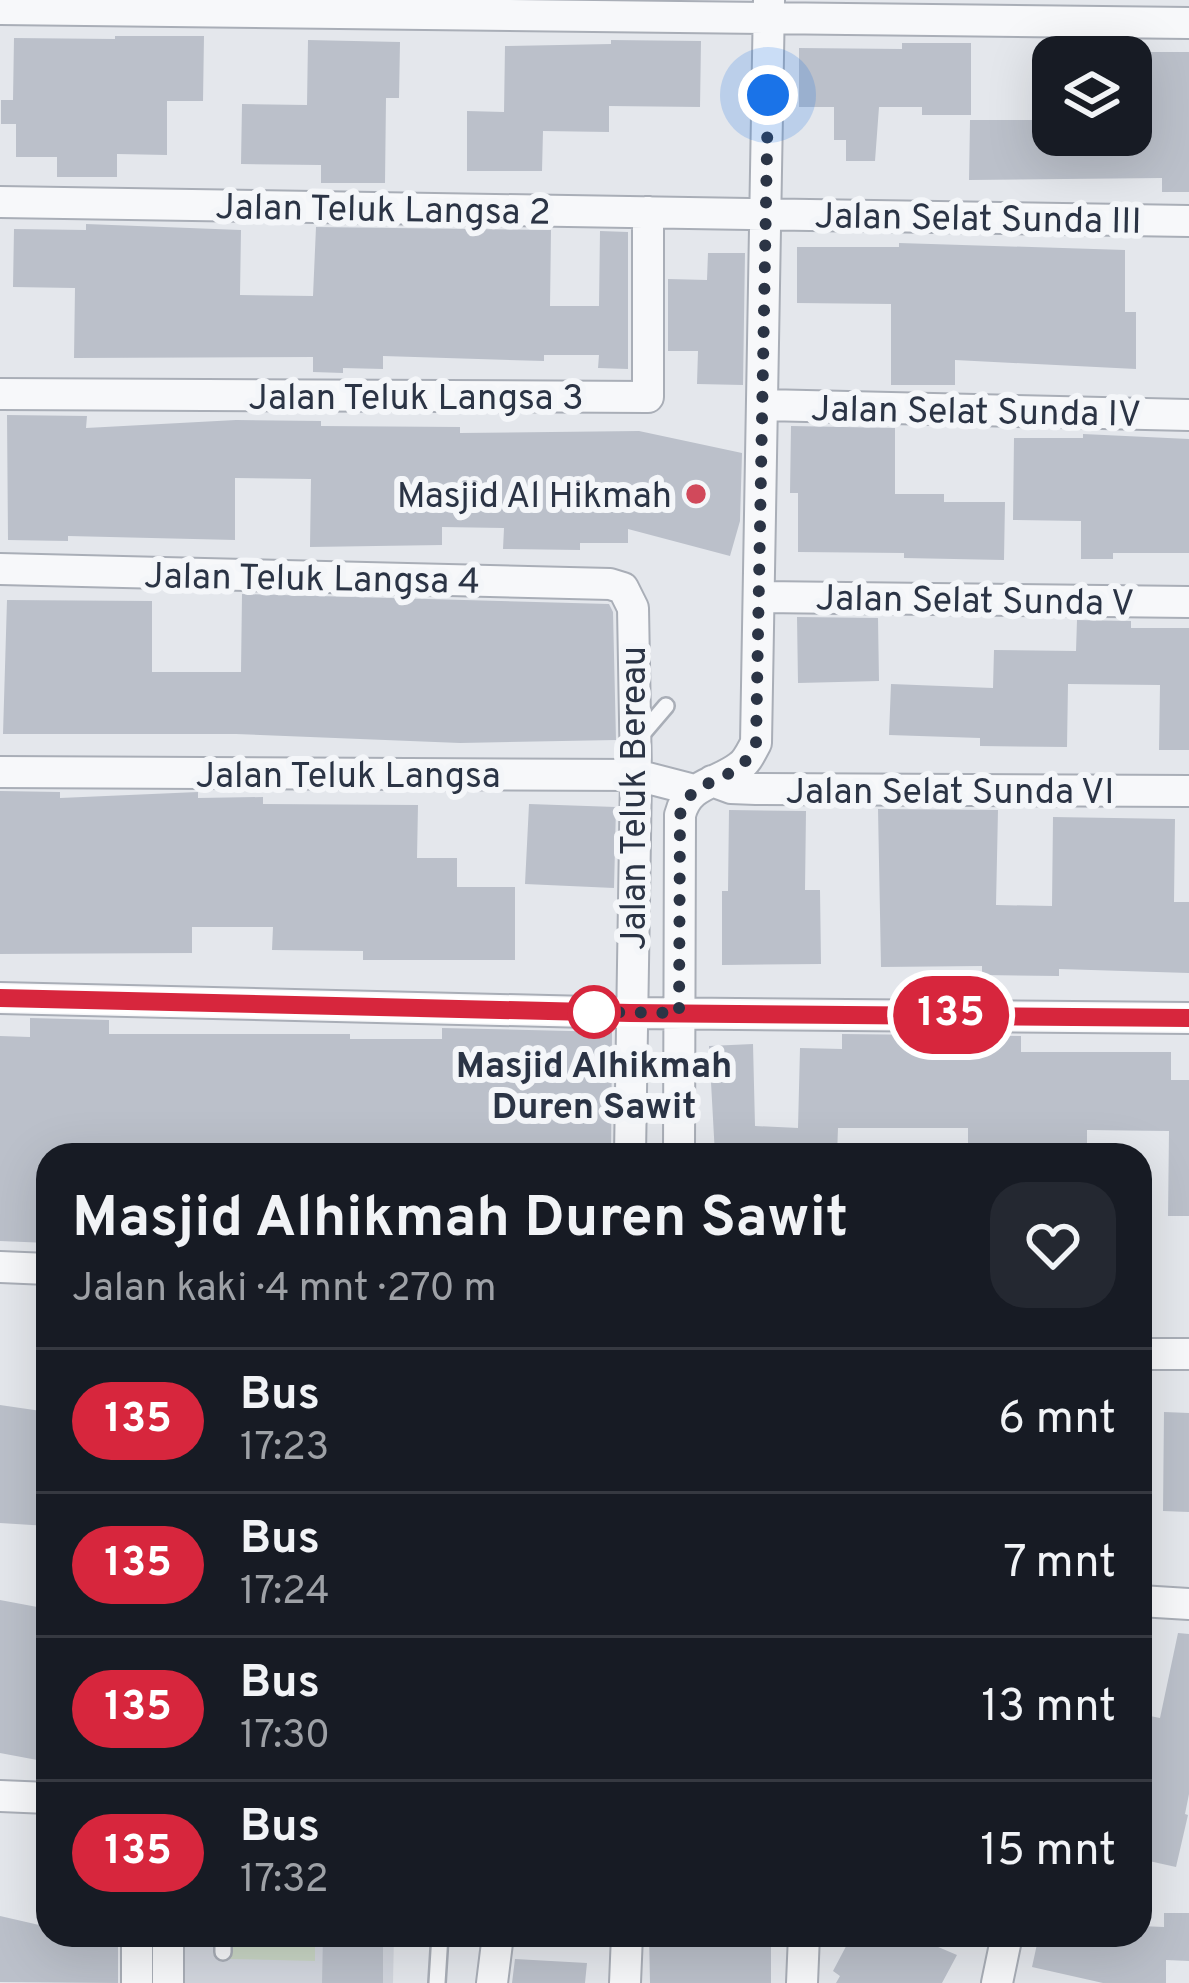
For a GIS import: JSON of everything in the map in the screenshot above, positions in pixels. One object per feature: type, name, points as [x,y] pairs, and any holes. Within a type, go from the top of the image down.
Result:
[{"type":"street","points":[[680,1143],[680,815],[684,800],[743,765],[756,743],[769,8]]},
{"type":"street","points":[[0,9],[769,8],[1189,22]]},
{"type":"street","name":"Jalan Teluk Langsa 2","points":[[0,202],[767,214]]},
{"type":"street","name":"Jalan Teluk Langsa 3","points":[[0,394],[648,397],[649,212]]},
{"type":"street","name":"Jalan Selat Sunda III","points":[[767,214],[1189,221]]},
{"type":"street","name":"Jalan Selat Sunda IV","points":[[764,405],[1189,415]]},
{"type":"street","name":"Jalan Teluk Langsa 4","points":[[0,569],[610,584],[623,588]]},
{"type":"street","name":"Jalan Teluk Bereau","points":[[623,588],[633,608],[636,775],[631,1143]]},
{"type":"street","name":"Jalan Selat Sunda V","points":[[761,597],[1189,602]]},
{"type":"street","name":"Jalan Teluk Langsa","points":[[0,772],[636,775],[703,786]]},
{"type":"street","name":"Jalan Selat Sunda VI","points":[[703,786],[1189,791]]},
{"type":"street","points":[[0,998],[630,1013],[1189,1018]]},
{"type":"street","points":[[0,1267],[36,1268]]},
{"type":"street","points":[[1152,1354],[1189,1354]]},
{"type":"street","points":[[1152,1602],[1189,1604]]},
{"type":"street","points":[[0,1796],[36,1798]]},
{"type":"street","points":[[137,1947],[137,1983]]},
{"type":"street","points":[[168,1947],[168,1983]]},
{"type":"street","points":[[492,1983],[496,1947]]},
{"type":"street","points":[[625,1983],[626,1947]]},
{"type":"street","points":[[997,1983],[1004,1947]]},
{"type":"lane","points":[[635,742],[666,706]]},
{"type":"lane","points":[[437,1983],[439,1947]]},
{"type":"shaded area","points":[[184,1947],[394,1947],[393,1983],[184,1983]]},
{"type":"green space","points":[[230,1947],[315,1947],[315,1961],[230,1959]]},
{"type":"building","points":[[204,36],[203,101],[167,101],[167,155],[117,154],[117,177],[57,177],[57,157],[16,157],[16,124],[1,124],[1,100],[13,100],[14,38]]},
{"type":"building","points":[[308,40],[400,42],[399,98],[386,98],[385,183],[321,183],[321,165],[241,164],[242,104],[307,105]]},
{"type":"building","points":[[611,40],[701,41],[700,107],[609,106],[609,132],[543,131],[542,171],[467,171],[467,111],[504,112],[505,46],[611,44]]},
{"type":"building","points":[[902,43],[971,43],[971,115],[922,115],[922,107],[879,107],[875,161],[846,161],[846,140],[834,140],[834,107],[799,107],[799,48],[902,49]]},
{"type":"building","points":[[1152,52],[1189,52],[1189,192],[1162,192],[1162,178],[969,180],[970,120],[1032,120],[1032,156],[1152,156]]},
{"type":"building","points":[[86,224],[241,230],[240,295],[313,296],[316,227],[551,230],[550,306],[599,306],[600,231],[628,232],[628,369],[598,368],[599,355],[544,355],[544,361],[383,356],[383,369],[343,368],[343,373],[313,372],[313,357],[74,358],[75,288],[13,287],[14,229],[86,230]]},
{"type":"building","points":[[899,243],[1125,250],[1125,312],[1136,312],[1136,369],[955,360],[955,385],[891,385],[891,304],[797,303],[797,247],[899,247]]},
{"type":"building","points":[[708,253],[745,253],[743,385],[697,384],[698,351],[668,351],[668,279],[707,280]]},
{"type":"building","points":[[7,415],[87,416],[86,428],[236,420],[460,427],[460,433],[639,431],[742,453],[740,521],[730,556],[628,529],[628,543],[580,543],[580,550],[503,549],[504,528],[442,527],[442,545],[310,547],[311,479],[235,478],[235,540],[68,536],[68,541],[8,540]]},
{"type":"building","points":[[791,426],[895,428],[895,494],[944,494],[944,502],[1005,502],[1004,560],[798,552],[798,493],[790,493]]},
{"type":"building","points":[[1083,434],[1189,439],[1189,553],[1113,553],[1113,559],[1081,559],[1081,521],[1013,520],[1014,438],[1083,438]]},
{"type":"building","points":[[242,594],[609,604],[616,740],[460,743],[236,734],[3,734],[7,600],[152,601],[152,672],[241,672]]},
{"type":"building","points":[[797,617],[878,618],[879,681],[798,683]]},
{"type":"building","points":[[1077,620],[1131,621],[1131,628],[1189,628],[1189,750],[1159,750],[1160,685],[1068,684],[1067,747],[980,746],[980,738],[889,735],[891,684],[993,688],[994,650],[1076,651]]},
{"type":"building","points":[[0,791],[60,792],[60,798],[198,792],[198,798],[263,797],[263,804],[418,805],[417,858],[457,858],[457,887],[515,887],[515,960],[363,960],[363,951],[272,950],[273,927],[192,927],[192,953],[0,954]]},
{"type":"building","points":[[529,804],[616,807],[614,888],[525,884]]},
{"type":"building","points":[[878,809],[998,810],[996,905],[1052,906],[1053,817],[1175,819],[1174,902],[1189,902],[1189,973],[1059,969],[1059,976],[982,975],[982,966],[881,967]]},
{"type":"building","points":[[729,810],[806,811],[805,890],[820,890],[821,964],[722,965]]},
{"type":"building","points":[[30,1018],[109,1020],[109,1034],[350,1034],[350,1039],[442,1039],[442,1028],[612,1032],[611,1143],[36,1143],[36,1242],[0,1241],[0,1036],[30,1037]]},
{"type":"building","points":[[842,1034],[1021,1036],[1021,1052],[1171,1052],[1171,1080],[1189,1080],[1189,1216],[1168,1216],[1169,1131],[1087,1130],[1087,1143],[968,1143],[968,1128],[838,1128],[837,1143],[714,1143],[709,1046],[753,1044],[755,1126],[798,1128],[800,1048],[842,1049]]},
{"type":"building","points":[[0,1405],[36,1410],[36,1525],[0,1523]]},
{"type":"building","points":[[1164,1412],[1189,1413],[1189,1512],[1163,1511]]},
{"type":"building","points":[[0,1600],[36,1607],[36,1760],[0,1753]]},
{"type":"building","points":[[1178,1633],[1189,1634],[1188,1815],[1176,1867],[1152,1862],[1152,1716],[1160,1718]]},
{"type":"building","points":[[1164,1913],[1189,1913],[1189,1961],[1166,1960],[1166,1983],[1103,1983],[1032,1967],[1036,1947],[1152,1947],[1152,1926],[1164,1927]]},
{"type":"building","points":[[0,1916],[36,1924],[36,1947],[118,1947],[118,1983],[0,1982]]},
{"type":"building","points":[[323,1947],[383,1947],[383,1983],[322,1983]]},
{"type":"building","points":[[649,1947],[771,1947],[771,1983],[650,1983]]},
{"type":"building","points":[[846,1947],[938,1947],[957,1955],[942,1983],[836,1983],[840,1976],[833,1971]]},
{"type":"building","points":[[515,1959],[587,1963],[585,1983],[512,1983]]},
{"type":"bus line","name":"135","points":[[0,998],[630,1013],[1189,1018]]},
{"type":"place","name":"Masjid Al Hikmah","points":[[696,494]]},
{"type":"place","name":"Masjid Alhikmah Duren Sawit","points":[[594,1012]]},
{"type":"route","points":[[594,1012],[585,1012],[679,1013],[680,815],[684,800],[743,765],[756,743],[768,95]]}]
